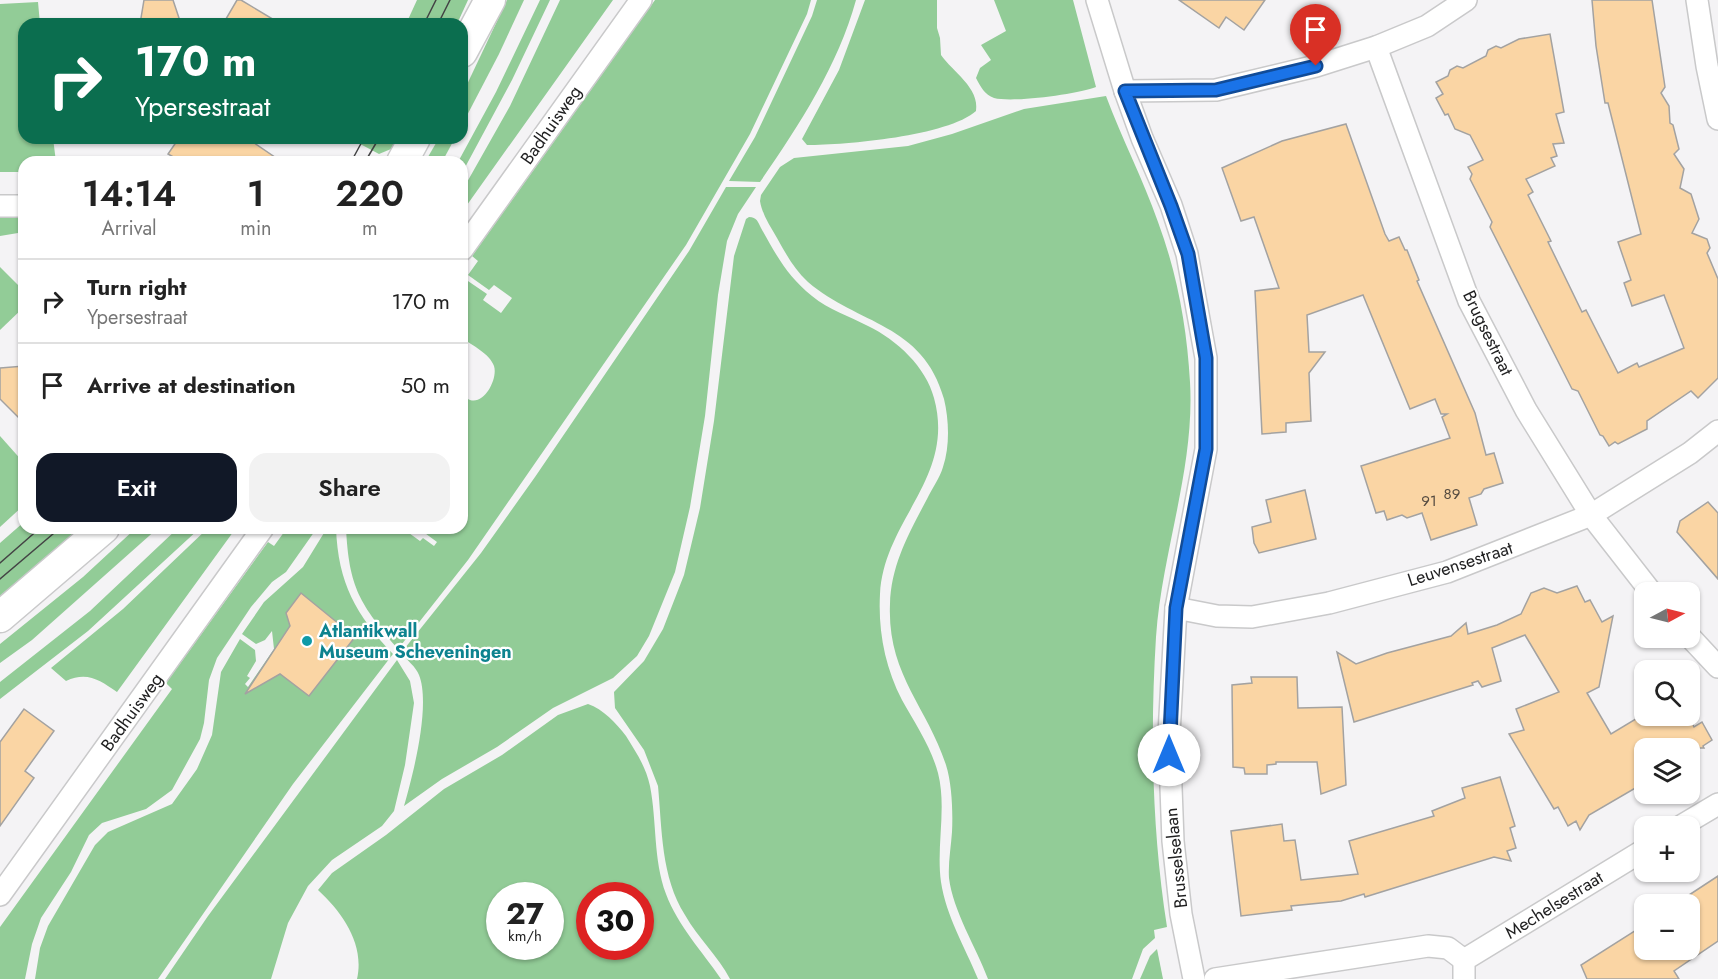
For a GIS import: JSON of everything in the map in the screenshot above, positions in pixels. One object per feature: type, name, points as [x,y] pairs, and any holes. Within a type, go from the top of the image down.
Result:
[{"type":"main road","points":[[468,41],[490,0]]},
{"type":"main road","points":[[0,617],[97,534]]},
{"type":"street","name":"Badhuisweg","points":[[468,242],[640,0]]},
{"type":"street","name":"Brusselselaan","points":[[1097,0],[1125,91],[1188,254],[1206,358],[1206,449],[1176,608],[1169,734],[1170,797],[1181,914],[1194,979]]},
{"type":"street","points":[[1125,91],[1216,90],[1316,66],[1376,47],[1427,26],[1466,0]]},
{"type":"street","points":[[1697,0],[1718,119]]},
{"type":"street","name":"Brugsestraat","points":[[1376,47],[1469,301],[1526,410],[1591,515],[1643,582]]},
{"type":"street","points":[[0,206],[18,206]]},
{"type":"street","name":"Leuvensestraat","points":[[1176,608],[1217,616],[1252,617],[1329,603],[1447,572],[1591,515],[1690,453],[1718,431]]},
{"type":"street","name":"Badhuisweg","points":[[0,895],[259,534]]},
{"type":"street","points":[[1700,648],[1718,667]]},
{"type":"street","points":[[1698,816],[1718,804]]},
{"type":"street","name":"Mechelsestraat","points":[[1215,979],[1428,946],[1448,948],[1464,970],[1634,857]]},
{"type":"green space","points":[[417,0],[468,0],[460,18],[409,18]]},
{"type":"green space","points":[[507,0],[524,0],[468,113],[468,82]]},
{"type":"green space","points":[[540,0],[550,0],[512,80],[468,162],[468,156],[461,156],[496,92]]},
{"type":"green space","points":[[560,0],[613,0],[468,204],[468,180],[510,106]]},
{"type":"green space","points":[[655,0],[811,0],[807,14],[750,134],[686,245],[468,560],[398,649],[374,620],[359,594],[350,566],[347,534],[410,534],[420,541],[423,538],[434,546],[437,542],[426,534],[468,534],[468,398],[476,400],[485,395],[492,383],[495,371],[489,358],[468,342],[468,281],[487,294],[483,300],[501,313],[512,298],[494,285],[489,290],[468,275],[478,261],[472,256]]},
{"type":"green space","points":[[817,0],[856,0],[839,49],[828,72],[789,140],[760,182],[729,181],[755,137],[812,16]]},
{"type":"green space","points":[[865,0],[937,0],[937,28],[941,55],[970,87],[976,103],[976,111],[962,120],[921,133],[870,141],[807,145],[802,139],[839,70]]},
{"type":"green space","points":[[994,0],[1073,0],[1096,87],[1030,99],[1003,99],[988,95],[976,78],[980,68],[991,60],[981,45],[1006,31]]},
{"type":"green space","points":[[38,2],[39,18],[18,18],[18,144],[54,144],[55,156],[18,156],[18,172],[0,172],[0,4]]},
{"type":"green space","points":[[1106,96],[1165,241],[1180,300],[1189,361],[1188,446],[1159,605],[1154,673],[1155,819],[1167,927],[1154,930],[1155,938],[1143,949],[1132,979],[988,979],[951,891],[949,861],[952,807],[946,765],[901,670],[891,629],[891,590],[897,563],[914,524],[940,475],[945,459],[948,433],[944,399],[934,374],[921,355],[905,340],[827,296],[803,277],[769,224],[760,201],[761,195],[780,167],[794,158],[908,146],[952,134],[1024,109]]},
{"type":"green space","points":[[360,144],[394,144],[391,149],[379,154]]},
{"type":"green space","points":[[436,144],[452,144],[445,156],[428,156]]},
{"type":"green space","points":[[726,187],[756,187],[738,214],[727,241],[718,295],[705,416],[690,507],[675,572],[649,636],[637,656],[613,678],[553,708],[497,747],[442,779],[404,806],[419,740],[423,704],[419,675],[414,666],[401,653],[481,553],[535,477],[689,251]]},
{"type":"green space","points":[[0,216],[18,216],[18,233],[0,236]]},
{"type":"green space","points":[[749,217],[757,220],[783,265],[804,289],[825,305],[879,332],[900,347],[917,365],[934,398],[938,426],[935,452],[928,475],[893,543],[884,567],[880,594],[880,622],[891,675],[927,745],[938,773],[942,800],[940,868],[943,895],[951,919],[978,979],[730,979],[690,923],[677,900],[671,885],[664,852],[658,786],[644,750],[615,708],[614,692],[644,661],[663,629],[684,575],[700,508],[714,421],[734,256],[746,219]]},
{"type":"green space","points":[[0,267],[18,285],[18,313],[0,330]]},
{"type":"green space","points":[[0,436],[18,456],[18,510],[0,527]]},
{"type":"green space","points":[[18,527],[18,534],[76,534],[0,599],[0,543]]},
{"type":"green space","points":[[130,534],[151,534],[32,640],[0,663],[0,644],[83,577]]},
{"type":"green space","points":[[172,534],[193,534],[88,631],[0,699],[0,682],[90,611]]},
{"type":"green space","points":[[202,534],[232,534],[117,692],[93,678],[80,677],[66,681],[51,668],[123,609]]},
{"type":"green space","points":[[283,534],[313,534],[286,572],[272,582],[251,607],[217,658],[209,680],[200,739],[172,790],[146,809],[102,823],[89,835],[71,872],[41,918],[32,944],[25,979],[0,979],[0,927],[172,689],[166,683],[268,542],[274,546]]},
{"type":"green space","points":[[323,534],[337,534],[341,565],[351,597],[369,626],[393,654],[293,784],[158,979],[35,979],[40,948],[48,926],[95,845],[108,832],[172,804],[197,769],[212,735],[221,672],[240,639],[255,650],[256,661],[247,676],[250,678],[245,684],[248,687],[274,649],[272,631],[265,640],[256,644],[242,634],[264,602],[303,567]]},
{"type":"green space","points":[[397,660],[410,681],[414,703],[405,765],[394,811],[382,826],[332,860],[308,886],[288,923],[271,979],[165,979],[208,916]]},
{"type":"green space","points":[[588,704],[614,721],[626,736],[648,779],[659,867],[666,894],[684,928],[721,979],[357,979],[359,966],[355,941],[343,919],[318,890],[332,873],[386,835],[444,789],[502,755],[558,715]]},
{"type":"green space","points":[[1157,949],[1163,979],[1140,979],[1150,956]]},
{"type":"building","points":[[144,0],[173,0],[179,18],[141,18]]},
{"type":"building","points":[[237,0],[241,0],[271,18],[226,18]]},
{"type":"building","points":[[1179,0],[1265,0],[1244,30],[1226,17],[1219,28]]},
{"type":"building","points":[[1592,0],[1652,0],[1665,87],[1661,93],[1669,106],[1670,123],[1673,125],[1679,149],[1674,154],[1684,169],[1680,188],[1691,194],[1699,219],[1692,233],[1707,239],[1710,248],[1707,253],[1718,279],[1718,378],[1698,398],[1691,391],[1647,421],[1647,429],[1618,444],[1615,442],[1609,446],[1600,435],[1578,391],[1572,389],[1490,227],[1492,222],[1470,179],[1472,174],[1468,167],[1483,160],[1470,135],[1455,129],[1448,114],[1445,115],[1436,98],[1443,94],[1436,82],[1448,76],[1450,70],[1457,66],[1463,68],[1486,56],[1488,50],[1496,46],[1501,48],[1519,39],[1550,34],[1564,112],[1556,114],[1564,143],[1553,144],[1557,156],[1551,158],[1555,166],[1526,179],[1533,192],[1528,195],[1551,241],[1548,242],[1582,312],[1586,310],[1618,373],[1637,363],[1639,367],[1684,348],[1664,295],[1632,306],[1624,283],[1631,280],[1618,242],[1641,234],[1608,103],[1605,103]]},
{"type":"building","points":[[1346,124],[1385,234],[1389,241],[1399,237],[1407,250],[1419,280],[1417,281],[1475,413],[1486,455],[1494,453],[1503,483],[1484,489],[1481,494],[1469,498],[1477,525],[1431,540],[1422,513],[1407,518],[1402,515],[1387,520],[1384,511],[1376,513],[1361,466],[1450,438],[1442,417],[1447,414],[1441,414],[1435,399],[1410,409],[1363,295],[1307,315],[1309,352],[1325,352],[1309,373],[1311,421],[1286,423],[1286,432],[1262,434],[1255,291],[1279,288],[1254,217],[1241,221],[1222,168],[1282,141]]},
{"type":"building","points":[[175,144],[256,144],[273,156],[172,156],[168,154]]},
{"type":"building","points":[[18,366],[18,417],[0,399],[0,368]]},
{"type":"building","points":[[1305,490],[1316,539],[1259,553],[1254,543],[1252,527],[1271,522],[1266,500]]},
{"type":"building","points":[[1708,502],[1718,513],[1718,579],[1677,532],[1680,521]]},
{"type":"building","points":[[1577,586],[1585,602],[1590,600],[1602,622],[1613,616],[1599,687],[1587,693],[1611,734],[1634,720],[1634,726],[1694,727],[1700,726],[1702,722],[1712,740],[1703,746],[1704,748],[1700,748],[1700,738],[1634,738],[1634,789],[1589,815],[1580,830],[1576,821],[1568,826],[1558,807],[1554,809],[1509,734],[1524,730],[1516,709],[1559,692],[1525,635],[1492,648],[1501,681],[1482,687],[1478,681],[1472,683],[1473,685],[1354,722],[1337,652],[1356,664],[1451,636],[1466,623],[1468,634],[1497,625],[1521,614],[1531,593],[1544,588],[1557,593]]},
{"type":"building","points":[[301,593],[355,637],[309,696],[280,674],[245,694],[290,626],[286,613]]},
{"type":"building","points":[[1251,677],[1297,677],[1298,708],[1342,707],[1346,785],[1321,794],[1317,762],[1276,762],[1276,764],[1267,765],[1267,774],[1245,774],[1244,768],[1233,767],[1232,685],[1252,683]]},
{"type":"building","points":[[24,709],[54,731],[25,771],[34,778],[0,826],[0,742]]},
{"type":"building","points":[[1500,777],[1515,826],[1510,828],[1516,848],[1507,851],[1511,861],[1494,857],[1365,897],[1364,894],[1341,901],[1291,906],[1292,910],[1241,916],[1231,831],[1282,824],[1284,841],[1295,840],[1301,880],[1358,874],[1349,841],[1434,816],[1432,811],[1465,798],[1462,788]]},
{"type":"building","points":[[1718,876],[1718,941],[1700,953],[1700,894],[1691,894]]},
{"type":"building","points":[[1634,931],[1634,960],[1690,960],[1674,971],[1679,979],[1587,979],[1581,965]]},
{"type":"tram line","points":[[427,18],[436,0]]},
{"type":"tram line","points":[[441,18],[450,0]]},
{"type":"tram line","points":[[354,156],[361,144]]},
{"type":"tram line","points":[[368,156],[376,144]]},
{"type":"tram line","points":[[0,563],[33,534]]},
{"type":"tram line","points":[[0,579],[53,534]]},
{"type":"place","name":"Atlantikwall Museum Scheveningen","points":[[307,641]]},
{"type":"route","points":[[1169,755],[1176,608],[1206,449],[1208,406],[1206,358],[1188,254],[1125,91],[1216,90],[1316,66]]}]
